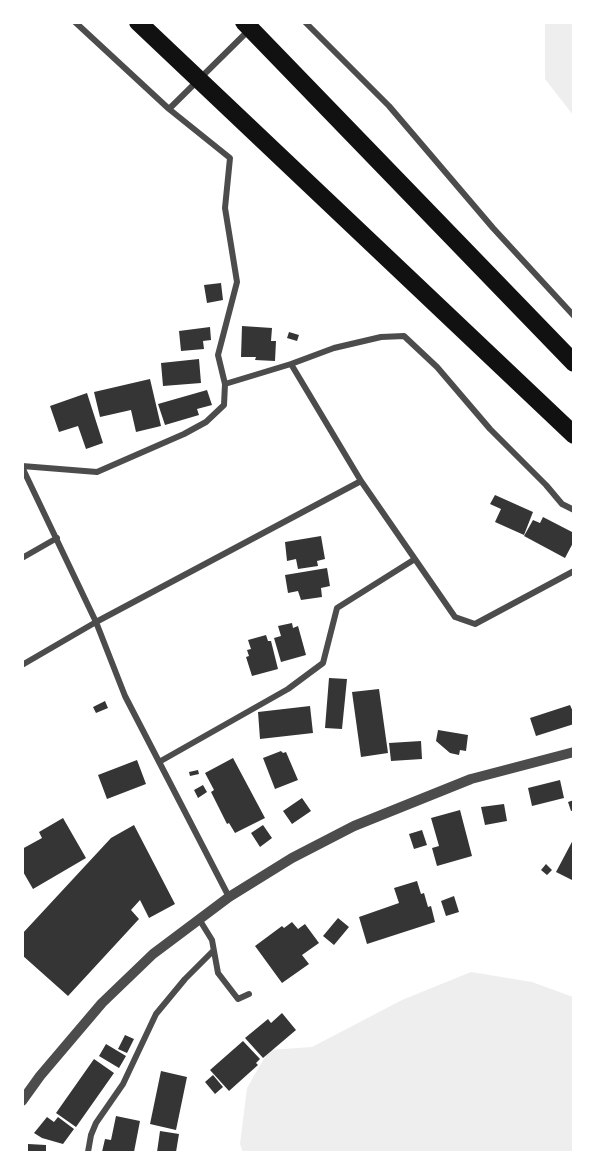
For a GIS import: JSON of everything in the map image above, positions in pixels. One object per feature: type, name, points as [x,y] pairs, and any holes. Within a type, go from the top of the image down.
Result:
[{"type":"highway","points":[[138,22],[573,435]]},
{"type":"highway","points":[[244,22],[573,363]]},
{"type":"street","points":[[22,467],[97,472],[184,434],[206,422],[224,405],[225,384],[218,355],[237,282],[225,208],[230,158],[169,109],[75,22]]},
{"type":"street","points":[[169,109],[257,22]]},
{"type":"street","points":[[305,22],[389,106],[573,316]]},
{"type":"street","points":[[225,384],[334,348],[381,337],[404,336],[437,367],[490,429],[562,504],[573,510]]},
{"type":"street","points":[[291,364],[361,481],[455,617],[475,624],[573,571]]},
{"type":"street","points":[[22,467],[96,622],[125,696],[229,897]]},
{"type":"street","points":[[22,665],[96,622],[361,481]]},
{"type":"street","points":[[22,558],[57,538]]},
{"type":"street","points":[[159,762],[288,689],[323,663],[337,608],[415,559]]},
{"type":"street","points":[[22,1101],[40,1076],[102,1003],[153,954],[229,897],[292,858],[354,826],[471,779],[573,752]]},
{"type":"street","points":[[199,919],[212,940],[218,973],[238,999],[249,994]]},
{"type":"street","points":[[88,1152],[96,1123],[123,1084],[156,1014],[185,979],[213,951]]},
{"type":"shaded area","points":[[545,23],[573,23],[573,115],[545,79]]},
{"type":"shaded area","points":[[471,972],[532,982],[573,997],[573,1152],[243,1152],[240,1144],[247,1088],[269,1050],[312,1047],[402,1000]]},
{"type":"building","points":[[221,283],[223,300],[207,303],[204,285]]},
{"type":"building","points":[[242,326],[272,328],[271,341],[276,341],[275,361],[241,357]]},
{"type":"building","points":[[210,327],[211,340],[203,341],[204,349],[181,351],[179,331]]},
{"type":"building","points":[[289,332],[299,335],[297,341],[287,338]]},
{"type":"building","points":[[199,359],[201,383],[163,386],[161,363]]},
{"type":"building","points":[[150,379],[161,426],[136,432],[131,410],[100,417],[94,392]]},
{"type":"building","points":[[207,390],[212,405],[197,409],[199,415],[165,425],[158,404]]},
{"type":"building","points":[[87,393],[103,443],[86,449],[78,426],[59,432],[50,406]]},
{"type":"building","points":[[495,495],[533,512],[524,535],[495,522],[501,509],[490,504]]},
{"type":"building","points":[[543,517],[574,533],[574,541],[565,558],[524,536],[533,520],[540,523]]},
{"type":"building","points":[[321,536],[325,559],[317,561],[318,566],[298,569],[296,559],[287,561],[285,542]]},
{"type":"building","points":[[327,568],[330,586],[321,588],[322,597],[301,600],[298,591],[288,593],[285,575]]},
{"type":"building","points":[[292,623],[293,628],[298,626],[306,655],[281,662],[274,638],[281,636],[278,626]]},
{"type":"building","points":[[266,635],[268,641],[271,641],[278,669],[252,676],[246,657],[249,656],[247,650],[251,649],[248,640]]},
{"type":"building","points":[[329,678],[347,679],[342,729],[325,728]]},
{"type":"building","points":[[379,689],[388,753],[361,757],[352,692]]},
{"type":"building","points":[[105,701],[108,708],[96,713],[93,707]]},
{"type":"building","points":[[570,705],[574,714],[574,724],[536,736],[530,718]]},
{"type":"building","points":[[310,706],[313,733],[260,739],[258,712]]},
{"type":"building","points":[[438,730],[468,735],[466,751],[460,750],[459,755],[450,753],[436,741]]},
{"type":"building","points":[[421,741],[422,759],[391,761],[389,743]]},
{"type":"building","points":[[281,751],[286,752],[298,780],[275,789],[263,758]]},
{"type":"building","points":[[233,758],[265,818],[235,833],[229,823],[227,824],[211,792],[214,790],[205,773]]},
{"type":"building","points":[[137,760],[146,784],[107,799],[98,775]]},
{"type":"building","points":[[198,770],[199,774],[190,776],[189,772]]},
{"type":"building","points":[[560,780],[564,798],[532,806],[528,788]]},
{"type":"building","points":[[203,785],[207,792],[198,798],[194,790]]},
{"type":"building","points":[[302,798],[311,811],[292,824],[283,811]]},
{"type":"building","points":[[574,800],[574,810],[571,811],[568,802]]},
{"type":"building","points":[[504,804],[507,821],[485,825],[481,807]]},
{"type":"building","points":[[460,810],[472,856],[437,866],[432,848],[439,846],[431,818]]},
{"type":"building","points":[[63,818],[86,858],[33,889],[22,870],[22,849],[42,838],[39,832]]},
{"type":"building","points":[[134,825],[175,904],[149,918],[140,900],[131,910],[139,919],[68,996],[22,955],[22,934],[111,838]]},
{"type":"building","points":[[263,825],[272,838],[260,847],[251,833]]},
{"type":"building","points":[[422,830],[427,845],[414,849],[409,834]]},
{"type":"building","points":[[574,838],[574,881],[556,872]]},
{"type":"building","points":[[546,864],[552,870],[547,875],[541,870]]},
{"type":"building","points":[[417,881],[428,907],[431,906],[435,922],[367,944],[359,917],[399,903],[394,888]]},
{"type":"building","points":[[454,896],[459,912],[446,916],[441,901]]},
{"type":"building","points":[[338,918],[349,927],[334,945],[323,936]]},
{"type":"building","points":[[292,922],[298,929],[305,924],[319,943],[302,955],[309,964],[282,983],[255,946],[282,926],[284,928]]},
{"type":"building","points":[[282,1013],[296,1030],[263,1058],[245,1038],[268,1019],[271,1023]]},
{"type":"building","points":[[125,1035],[134,1039],[127,1053],[118,1049]]},
{"type":"building","points":[[243,1041],[260,1059],[256,1063],[258,1065],[229,1091],[210,1070]]},
{"type":"building","points":[[106,1044],[126,1056],[119,1068],[99,1056]]},
{"type":"building","points":[[94,1059],[114,1073],[76,1127],[56,1113]]},
{"type":"building","points":[[161,1071],[187,1077],[176,1130],[150,1124]]},
{"type":"building","points":[[213,1075],[223,1087],[215,1094],[205,1082]]},
{"type":"building","points":[[116,1116],[140,1121],[134,1152],[102,1152],[105,1139],[111,1140]]},
{"type":"building","points":[[47,1117],[54,1122],[58,1117],[74,1129],[63,1144],[42,1138],[34,1133]]},
{"type":"building","points":[[160,1131],[179,1134],[176,1152],[157,1152]]},
{"type":"building","points":[[28,1144],[46,1145],[46,1152],[28,1152]]}]
